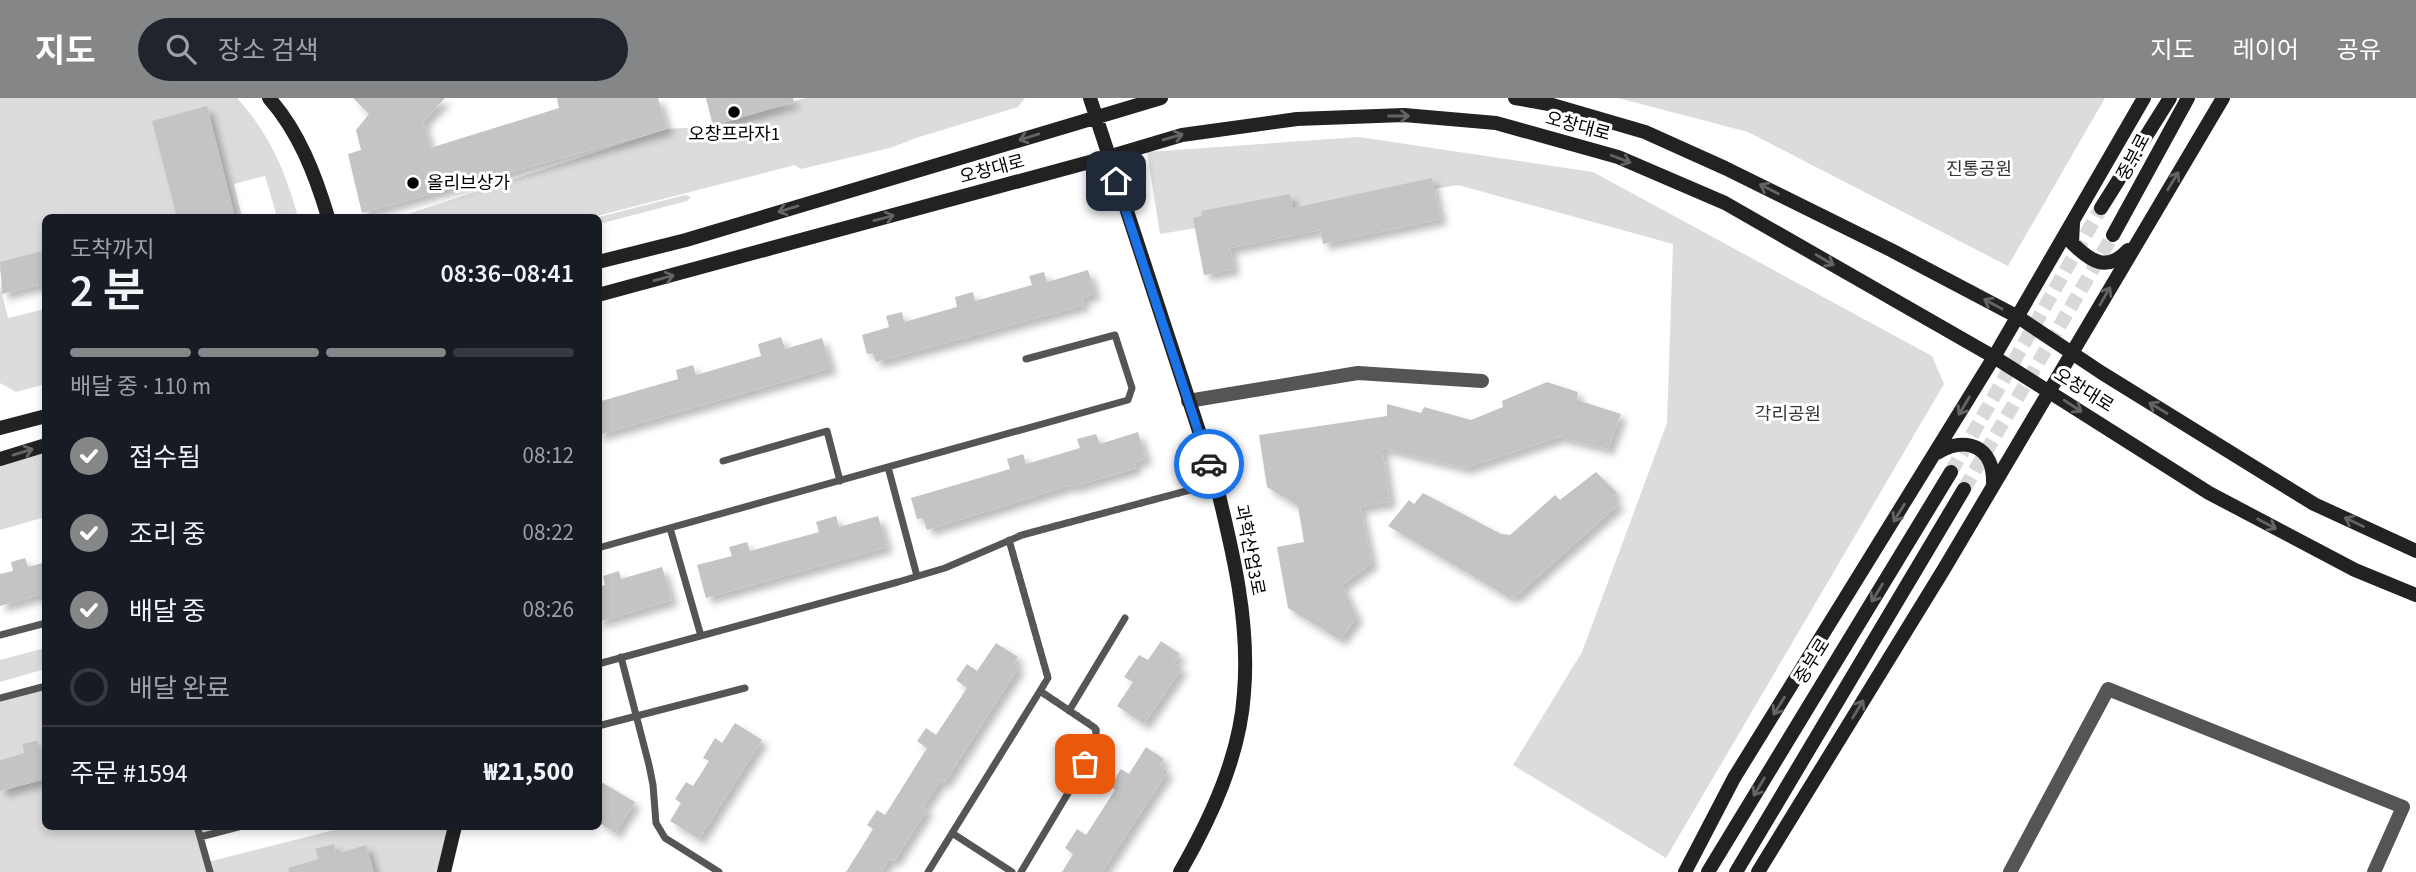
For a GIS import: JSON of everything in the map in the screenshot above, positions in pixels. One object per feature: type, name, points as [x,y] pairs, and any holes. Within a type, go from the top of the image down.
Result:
[{"type":"main road","points":[[270,98],[296,135],[327,214]]},
{"type":"main road","name":"과학산업3로","points":[[1090,98],[1216,483],[1231,542],[1242,605],[1245,645],[1244,694],[1236,739],[1212,811],[1180,872]]},
{"type":"main road","name":"오창대로","points":[[602,261],[699,236],[1161,98]]},
{"type":"main road","name":"오창대로","points":[[1515,98],[1549,104],[1646,132],[1726,167],[2018,317],[2102,373],[2314,503],[2416,551]]},
{"type":"main road","points":[[1685,872],[1734,778],[1935,455],[2144,98]]},
{"type":"main road","name":"중부로","points":[[2101,208],[2170,98]]},
{"type":"main road","name":"중부로","points":[[2113,235],[2188,98]]},
{"type":"main road","points":[[1758,872],[1993,485],[2223,98]]},
{"type":"main road","name":"오창대로","points":[[602,294],[1182,135],[1297,119],[1404,116],[1496,123],[1618,157],[1725,203],[2050,390],[2209,493],[2355,570],[2416,595]]},
{"type":"main road","points":[[2075,215],[2071,243],[2092,261],[2104,263],[2119,260],[2138,240]]},
{"type":"main road","points":[[0,428],[42,417]]},
{"type":"main road","points":[[1935,455],[1947,447],[1971,445],[1980,449],[1989,459],[1993,470],[1993,485]]},
{"type":"main road","points":[[0,459],[42,446]]},
{"type":"main road","name":"중부로","points":[[1708,872],[1951,472]]},
{"type":"main road","points":[[1736,872],[1964,489]]},
{"type":"main road","points":[[444,872],[454,830]]},
{"type":"street","points":[[1188,401],[1358,373],[1482,381]]},
{"type":"street","points":[[2010,872],[2108,688],[2403,807],[2374,872]]},
{"type":"lane","points":[[602,547],[1128,400],[1132,388],[1115,335],[1026,359]]},
{"type":"lane","points":[[723,461],[827,431],[840,481]]},
{"type":"lane","points":[[888,467],[917,576]]},
{"type":"lane","points":[[602,663],[945,568],[1022,535],[1216,483]]},
{"type":"lane","points":[[670,528],[701,636]]},
{"type":"lane","points":[[928,872],[1048,678],[1009,540]]},
{"type":"lane","points":[[1069,710],[1125,618]]},
{"type":"lane","points":[[0,635],[42,624]]},
{"type":"lane","points":[[621,657],[653,785],[656,823],[665,838],[719,872]]},
{"type":"lane","points":[[0,698],[42,687]]},
{"type":"lane","points":[[602,725],[745,688]]},
{"type":"lane","points":[[1021,872],[1098,743],[1096,728],[1040,691]]},
{"type":"lane","points":[[198,830],[210,872]]},
{"type":"lane","points":[[200,837],[227,830]]},
{"type":"lane","points":[[952,833],[1012,872]]},
{"type":"green space","points":[[0,98],[237,98],[258,125],[275,154],[297,214],[276,214],[265,176],[234,184],[241,214],[42,214],[42,260],[0,272]]},
{"type":"green space","points":[[805,98],[1025,98],[1018,107],[890,148],[801,169],[795,165],[602,215],[408,214],[667,129],[713,126]]},
{"type":"green space","name":"진통공원","points":[[1618,98],[2105,98],[2008,266],[1748,132]]},
{"type":"green space","name":"각리공원","points":[[1359,137],[1593,172],[1932,356],[1944,384],[1666,858],[1513,765],[1582,652],[1667,423],[1673,244],[1458,185],[1160,234],[1147,152]]},
{"type":"green space","points":[[685,195],[691,197],[687,201],[602,223],[602,216]]},
{"type":"green space","points":[[0,286],[8,318],[42,310],[42,385],[16,392],[0,383]]},
{"type":"green space","points":[[42,449],[42,518],[0,530],[0,460]]},
{"type":"green space","points":[[42,649],[42,670],[0,682],[0,660]]},
{"type":"green space","points":[[42,687],[42,748],[39,748],[36,740],[22,744],[24,753],[0,760],[0,698]]},
{"type":"green space","points":[[42,780],[42,830],[224,830],[201,837],[208,862],[334,830],[454,830],[444,872],[0,872],[0,791]]},
{"type":"building","name":"올리브상가","points":[[353,98],[445,98],[423,122],[430,148],[559,108],[557,98],[658,98],[667,129],[362,213],[348,154],[361,150],[356,130],[369,114]]},
{"type":"building","name":"오창프라자1","points":[[706,98],[793,98],[794,102],[713,126]]},
{"type":"building","points":[[207,106],[234,213],[176,214],[152,121]]},
{"type":"building","points":[[1432,178],[1441,219],[1323,244],[1320,230],[1230,248],[1234,269],[1204,275],[1193,218],[1202,216],[1201,211],[1290,194],[1293,208]]},
{"type":"building","points":[[42,251],[42,284],[2,294],[0,262]]},
{"type":"building","points":[[1088,270],[1095,294],[1082,298],[1084,305],[876,362],[873,353],[867,354],[862,335],[889,327],[886,316],[902,312],[904,322],[957,307],[955,297],[973,292],[975,301],[1032,285],[1029,276],[1044,272],[1047,282]]},
{"type":"building","points":[[781,337],[785,349],[822,338],[831,368],[602,434],[602,401],[678,379],[676,370],[693,365],[696,375],[761,356],[758,344]]},
{"type":"building","points":[[1547,382],[1578,392],[1577,400],[1621,414],[1608,449],[1559,437],[1465,468],[1382,448],[1390,502],[1360,507],[1372,563],[1342,585],[1357,617],[1340,640],[1288,608],[1277,547],[1304,542],[1298,506],[1267,487],[1259,435],[1387,416],[1387,404],[1421,413],[1424,407],[1471,420],[1503,407],[1502,401]]},
{"type":"building","points":[[1138,432],[1146,459],[1135,462],[1136,468],[1072,487],[1071,485],[927,530],[923,518],[917,519],[911,498],[1010,469],[1007,459],[1023,454],[1026,464],[1080,448],[1077,439],[1096,434],[1100,444]]},
{"type":"building","points":[[1596,472],[1617,493],[1612,497],[1619,504],[1516,596],[1508,597],[1388,526],[1409,500],[1414,504],[1423,493],[1501,534],[1510,535],[1555,495],[1560,500]]},
{"type":"building","points":[[836,516],[839,527],[878,516],[887,547],[706,598],[697,565],[732,556],[729,547],[747,542],[750,551],[819,532],[816,522]]},
{"type":"building","points":[[25,558],[28,567],[42,563],[42,594],[0,606],[0,574],[13,571],[11,562]]},
{"type":"building","points":[[662,567],[672,600],[602,621],[602,586],[605,585],[603,576],[619,571],[621,579]]},
{"type":"building","points":[[1161,641],[1180,654],[1174,663],[1182,668],[1144,724],[1117,706],[1133,682],[1124,677],[1139,655],[1148,660]]},
{"type":"building","points":[[996,643],[1018,657],[1014,663],[1019,667],[944,783],[941,780],[923,807],[927,810],[894,861],[890,858],[881,872],[846,872],[873,829],[867,825],[877,810],[885,815],[927,748],[917,741],[926,728],[936,735],[967,688],[956,680],[967,664],[977,671]]},
{"type":"building","points":[[735,723],[762,740],[699,839],[670,821],[681,803],[675,799],[686,782],[693,786],[709,761],[703,758],[715,738],[722,743]]},
{"type":"building","points":[[37,740],[39,748],[42,748],[42,780],[0,791],[0,760],[24,753],[22,744]]},
{"type":"building","points":[[1146,747],[1164,759],[1160,766],[1168,771],[1102,872],[1062,872],[1073,854],[1065,848],[1077,829],[1086,835],[1115,790],[1110,786],[1121,769],[1129,774]]},
{"type":"building","points":[[602,782],[635,802],[615,833],[602,825]]},
{"type":"building","points":[[334,844],[336,854],[366,845],[374,872],[289,872],[288,868],[319,859],[315,849]]},
{"type":"tunnel","points":[[1951,472],[2101,208]]},
{"type":"tunnel","points":[[1964,489],[2113,235]]},
{"type":"way so far","points":[[1085,764],[1098,743],[1096,728],[1040,691],[1048,678],[1009,540],[1216,483],[1209,464]]},
{"type":"place","name":"오창프라자1","points":[[734,112]]},
{"type":"place","name":"올리브상가","points":[[413,183]]},
{"type":"route","points":[[1116,181],[1209,464]]}]
